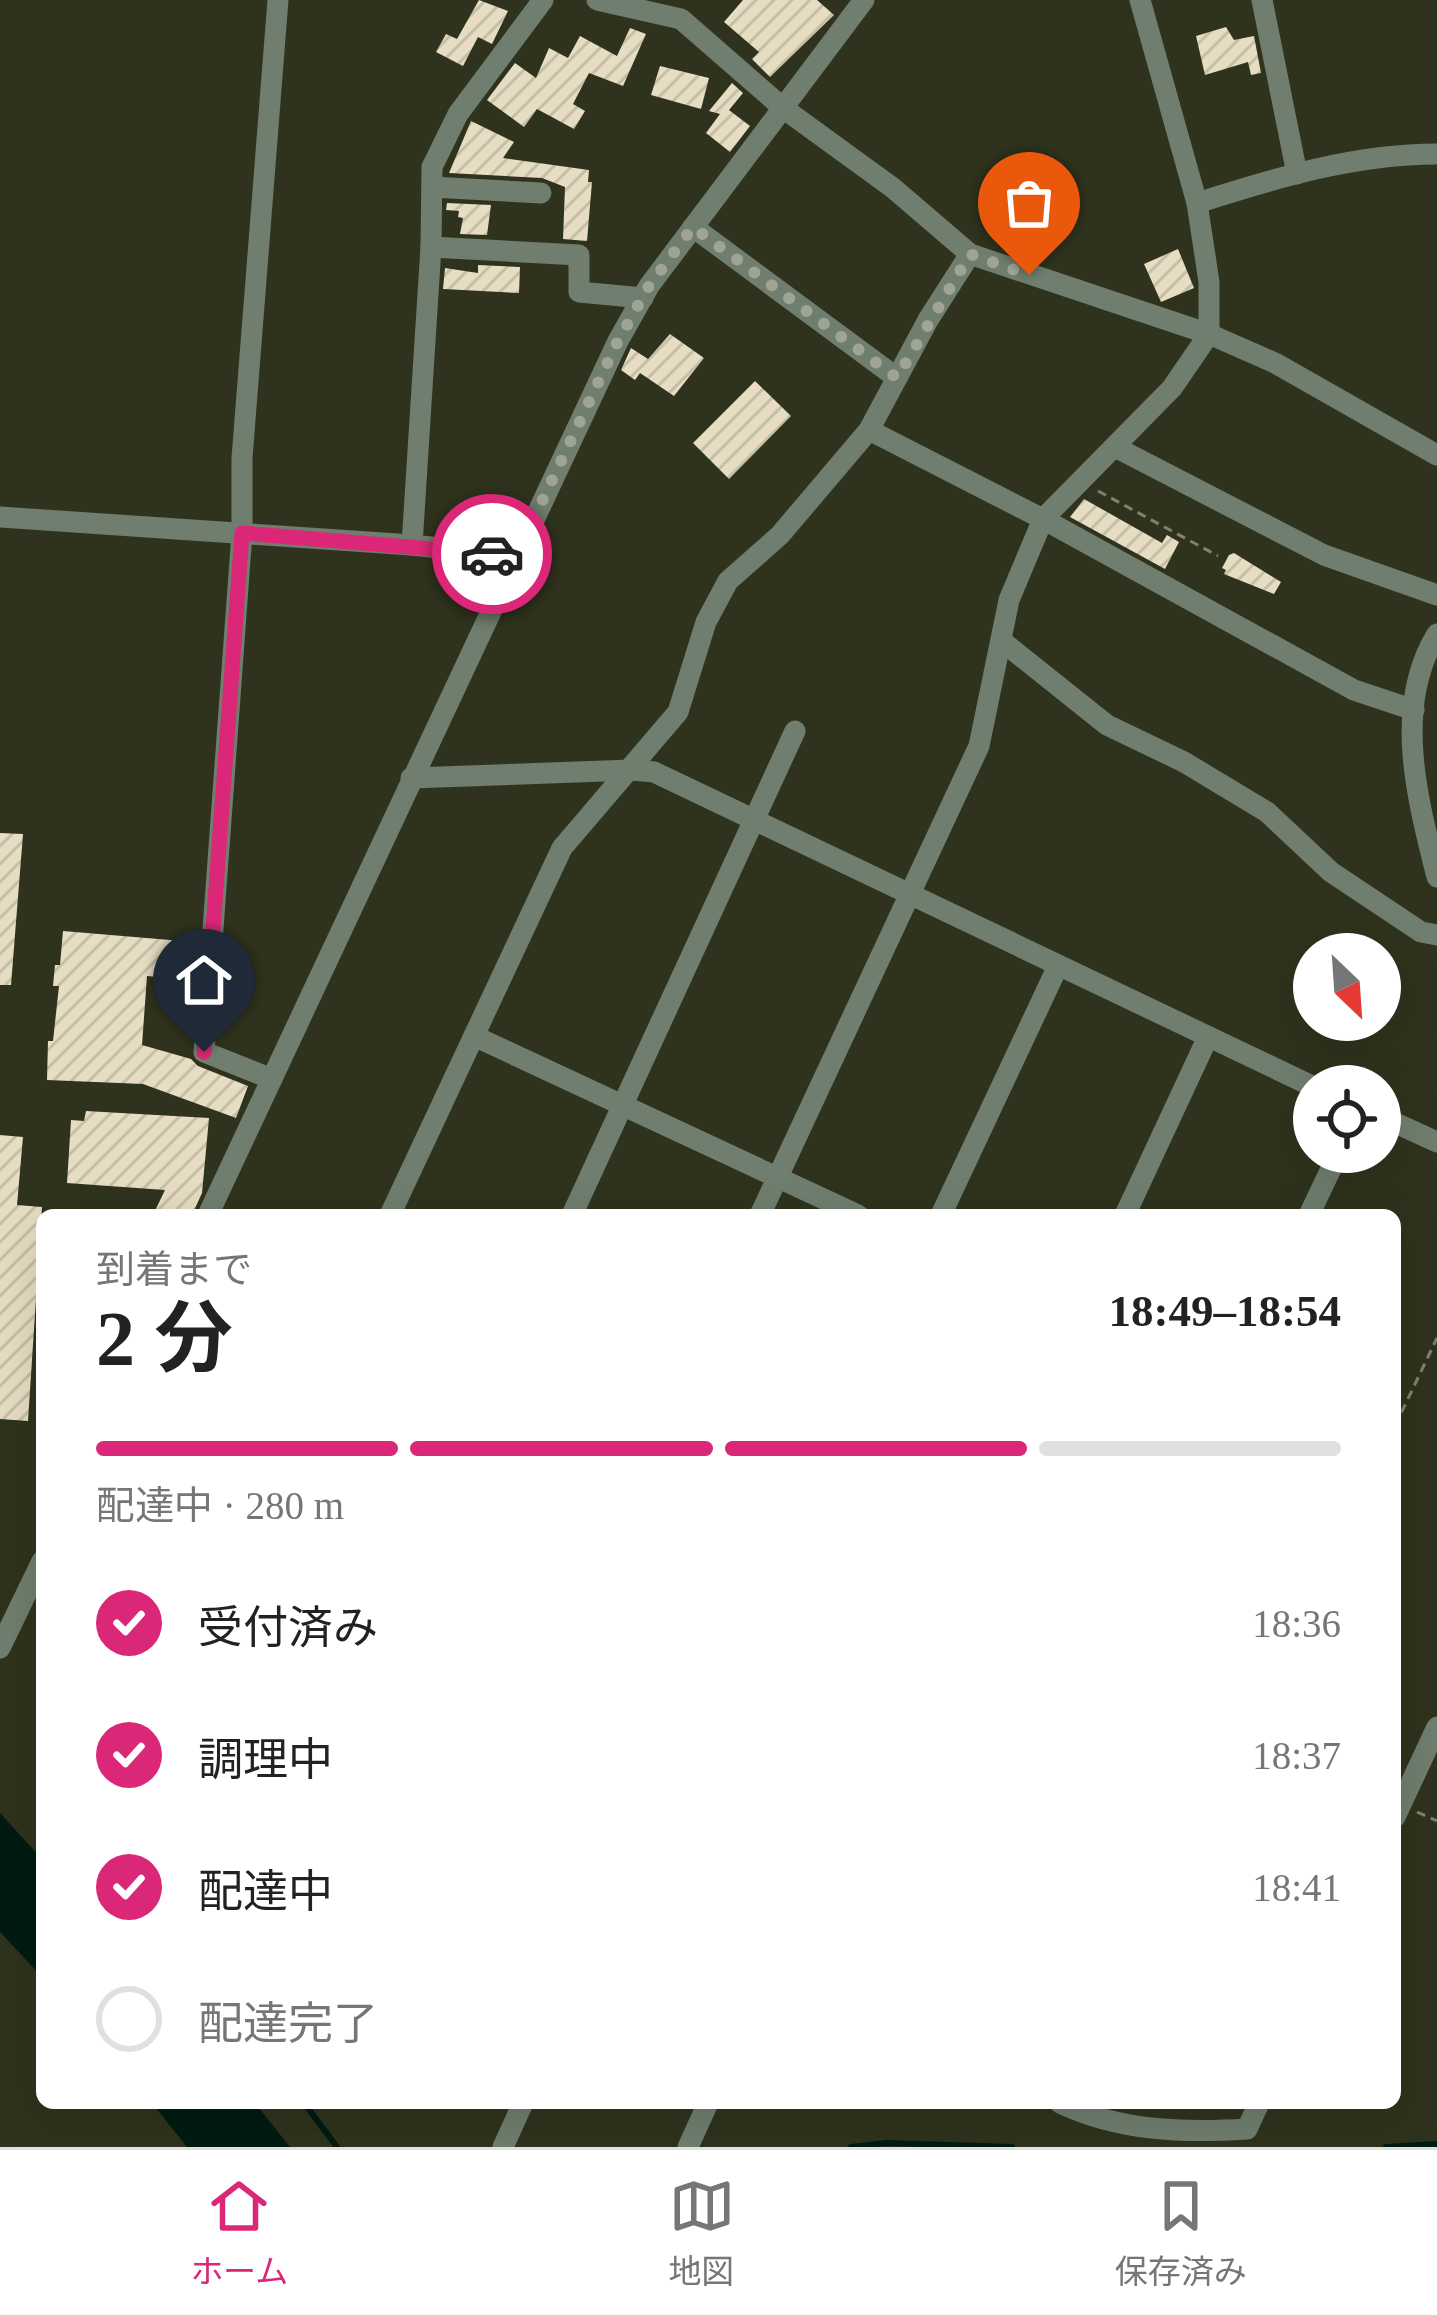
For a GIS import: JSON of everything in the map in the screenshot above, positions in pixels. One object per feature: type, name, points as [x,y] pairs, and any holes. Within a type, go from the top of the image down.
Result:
[{"type":"street","points":[[272,1078],[204,1052],[242,533],[242,458],[278,0]]},
{"type":"street","points":[[412,545],[433,167],[458,114],[543,0]]},
{"type":"street","points":[[597,0],[686,10],[783,107],[893,188],[970,254],[1209,334],[1275,363],[1437,455]]},
{"type":"street","points":[[211,1209],[618,341],[693,227],[864,0]]},
{"type":"street","points":[[763,1209],[979,746],[1009,600],[1043,519],[1172,388],[1209,334],[1209,282],[1197,203],[1140,0]]},
{"type":"street","points":[[1262,0],[1297,174]]},
{"type":"street","points":[[1197,203],[1297,174],[1405,154],[1437,154]]},
{"type":"street","points":[[432,187],[541,193]]},
{"type":"street","points":[[693,227],[897,378]]},
{"type":"street","points":[[431,247],[579,255],[579,292],[643,298]]},
{"type":"street","points":[[393,1209],[562,848],[678,712],[706,622],[728,581],[780,535],[869,430],[970,254]]},
{"type":"street","points":[[869,430],[1043,519],[1354,690],[1414,710]]},
{"type":"street","points":[[1115,447],[1324,555],[1437,595]]},
{"type":"street","points":[[0,517],[516,556]]},
{"type":"street","points":[[1437,634],[1429,647],[1414,710],[1413,772],[1437,878]]},
{"type":"street","points":[[1003,642],[1107,725],[1184,762],[1268,812],[1331,872],[1421,932],[1437,935]]},
{"type":"street","points":[[575,1209],[795,731]]},
{"type":"street","points":[[411,778],[654,772],[1293,1078]]},
{"type":"street","points":[[1418,801],[1437,817]]},
{"type":"street","points":[[944,1209],[1058,966]]},
{"type":"street","points":[[474,1036],[845,1209]]},
{"type":"street","points":[[1128,1209],[1207,1039]]},
{"type":"street","points":[[1401,1126],[1437,1142]]},
{"type":"street","points":[[1312,1209],[1329,1173]]},
{"type":"street","points":[[0,1648],[36,1573]]},
{"type":"street","points":[[1401,1804],[1437,1726]]},
{"type":"street","points":[[502,2147],[520,2109]]},
{"type":"street","points":[[688,2147],[706,2109]]},
{"type":"street","points":[[1075,2109],[1118,2126],[1218,2131],[1247,2129],[1256,2109]]},
{"type":"path","points":[[1081,482],[1218,556]]},
{"type":"path","points":[[1401,1413],[1437,1338]]},
{"type":"shaded area","points":[[0,1813],[36,1852],[36,1971],[0,1932]]},
{"type":"shaded area","points":[[157,2109],[260,2109],[290,2147],[187,2147]]},
{"type":"building","points":[[479,0],[508,11],[492,44],[478,37],[463,66],[436,52],[446,34],[457,39]]},
{"type":"building","points":[[743,0],[817,0],[834,15],[770,77],[752,59],[759,52],[724,22]]},
{"type":"building","points":[[1226,27],[1234,40],[1254,36],[1261,73],[1251,75],[1248,62],[1205,75],[1196,36]]},
{"type":"building","points":[[630,28],[646,34],[623,86],[589,73],[573,104],[585,111],[574,129],[537,109],[524,127],[487,100],[515,63],[536,78],[549,48],[568,58],[580,36],[617,56]]},
{"type":"building","points":[[660,66],[709,78],[701,109],[651,95]]},
{"type":"building","points":[[732,83],[743,93],[729,110],[750,126],[730,152],[706,133],[720,114],[709,111]]},
{"type":"building","points":[[471,121],[514,142],[503,158],[589,170],[587,241],[563,239],[565,187],[542,178],[449,173]]},
{"type":"building","points":[[447,203],[491,205],[487,235],[460,234],[463,218],[458,217],[459,211],[446,210]]},
{"type":"building","points":[[1178,249],[1194,288],[1161,302],[1144,264]]},
{"type":"building","points":[[478,265],[520,267],[519,293],[443,289],[445,268],[478,273]]},
{"type":"building","points":[[670,334],[704,358],[674,396],[640,373],[635,380],[621,370],[631,348],[648,359]]},
{"type":"building","points":[[755,381],[791,416],[729,479],[693,443]]},
{"type":"building","points":[[1084,499],[1162,543],[1167,535],[1179,542],[1165,569],[1070,517]]},
{"type":"building","points":[[1234,553],[1281,582],[1274,594],[1224,574],[1222,568]]},
{"type":"building","points":[[0,833],[23,834],[11,985],[0,985]]},
{"type":"building","points":[[63,931],[194,942],[190,980],[147,976],[142,1045],[191,1059],[248,1086],[236,1118],[143,1084],[47,1080],[48,1041],[53,1041],[59,986],[53,986],[55,965],[60,965]]},
{"type":"building","points":[[86,1111],[209,1118],[202,1193],[195,1209],[156,1209],[165,1190],[67,1183],[71,1120],[84,1121]]},
{"type":"building","points":[[0,1135],[23,1137],[17,1205],[42,1207],[36,1209],[28,1421],[0,1419]]},
{"type":"waterway","points":[[308,2109],[337,2147]]},
{"type":"waterway","points":[[851,2147],[886,2143],[1012,2147]]},
{"type":"waterway","points":[[1386,2147],[1437,2144]]},
{"type":"way so far","points":[[492,554],[516,556],[618,341],[649,286],[693,227],[897,378],[970,254],[1029,275]]},
{"type":"route","points":[[204,1052],[242,533],[492,554]]}]
